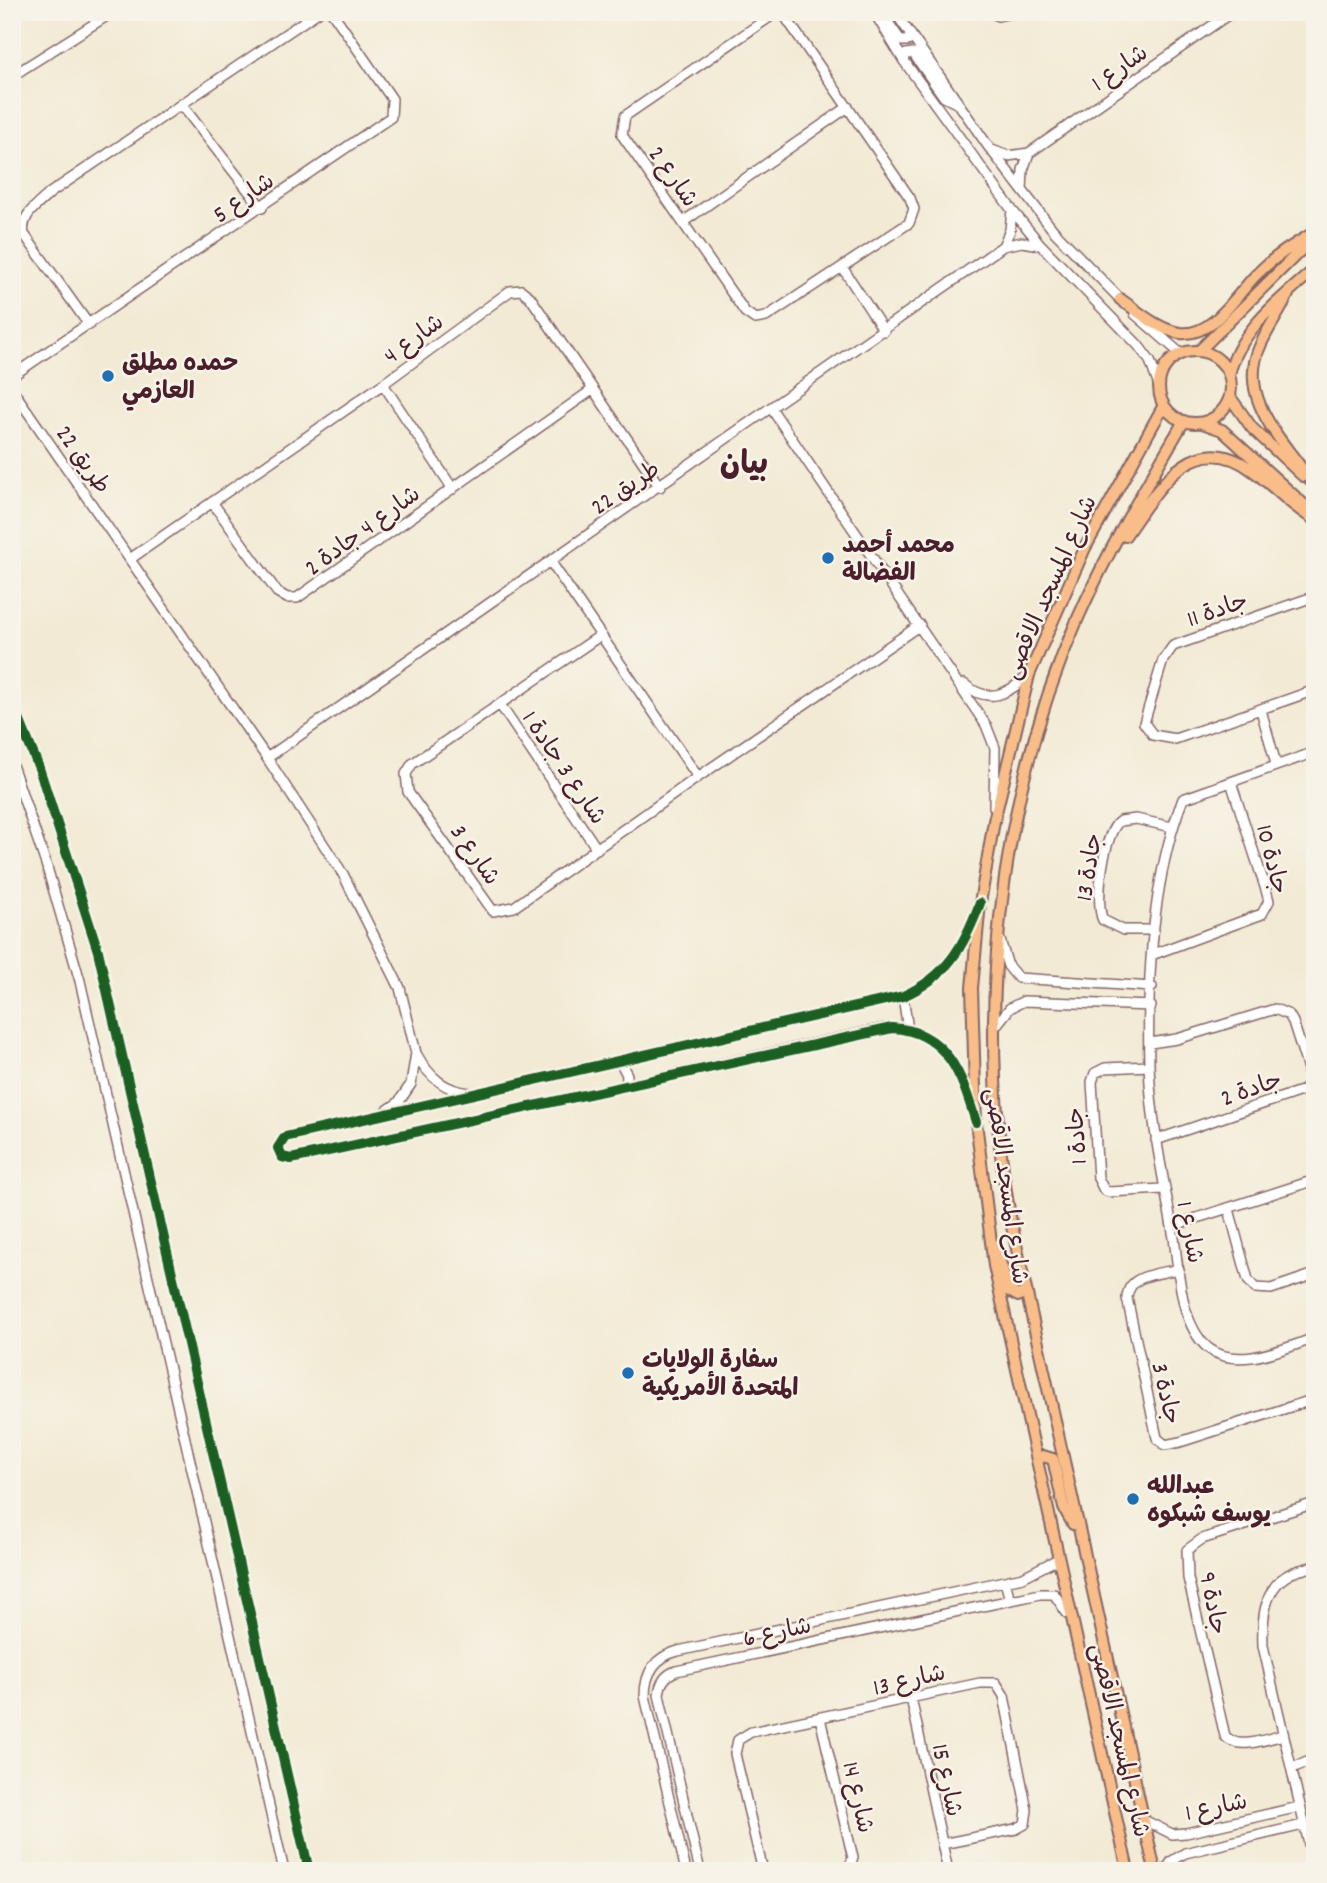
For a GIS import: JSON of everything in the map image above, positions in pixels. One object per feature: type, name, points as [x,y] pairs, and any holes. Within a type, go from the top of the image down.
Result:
[{"type":"main road","points":[[1120,299],[1170,331],[1196,332],[1213,322],[1258,273],[1284,250],[1315,234]]},
{"type":"main road","points":[[1199,351],[1315,234]]},
{"type":"main road","points":[[1202,423],[1224,409],[1230,397],[1233,356],[1245,338],[1315,269]]},
{"type":"main road","points":[[1289,292],[1259,346],[1253,380],[1263,417],[1315,487]]},
{"type":"main road","points":[[1230,375],[1218,358],[1199,351],[1181,354],[1165,367],[1159,386],[1164,405],[1184,421],[1202,423],[1230,437],[1315,515]]},
{"type":"main road","points":[[1230,397],[1252,428],[1315,487]]},
{"type":"main road","name":"شارع المسجد الاقصى","points":[[1128,1871],[990,1240],[976,1122],[972,988],[980,903],[994,821],[1029,675],[1085,548],[1164,405]]},
{"type":"main road","name":"شارع المسجد الاقصى","points":[[1155,1871],[1025,1292],[1000,1161],[994,1028],[998,937],[1021,794],[1058,672],[1078,619],[1100,573],[1184,421]]},
{"type":"main road","points":[[1100,573],[1171,473],[1186,462],[1204,456],[1228,459],[1250,468],[1297,510],[1315,520]]},
{"type":"main road","points":[[1060,605],[1074,603],[1078,606],[1078,619]]},
{"type":"main road","points":[[990,1240],[998,1248],[1009,1291],[1018,1296],[1025,1292]]},
{"type":"main road","points":[[1037,1461],[1043,1456],[1053,1459],[1063,1508],[1079,1532]]},
{"type":"street","points":[[12,76],[113,12]]},
{"type":"street","points":[[89,325],[24,234],[22,225],[26,217],[50,193],[318,12]]},
{"type":"street","name":"شارع 5","points":[[12,376],[262,208],[391,117],[392,99],[332,12]]},
{"type":"street","points":[[535,12],[548,16],[556,12]]},
{"type":"street","name":"شارع 2","points":[[779,12],[848,107],[910,198],[914,209],[909,223],[766,317],[755,319],[745,312],[622,135],[625,116],[779,12]]},
{"type":"street","points":[[874,12],[904,61],[1012,210],[1041,245],[1138,345],[1150,361],[1159,386]]},
{"type":"street","points":[[881,12],[901,41],[908,41],[910,34]]},
{"type":"street","points":[[895,12],[988,146],[1053,230],[1154,334],[1181,354]]},
{"type":"street","points":[[992,12],[998,16],[1015,12]]},
{"type":"street","name":"شارع 1","points":[[1029,153],[1232,12]]},
{"type":"street","points":[[904,61],[906,54],[913,53],[944,97],[958,104]]},
{"type":"street","points":[[181,104],[262,208]]},
{"type":"street","points":[[683,222],[848,107]]},
{"type":"street","points":[[988,146],[1009,156],[1029,153],[1023,170],[1021,190]]},
{"type":"street","points":[[1003,246],[1010,230],[1012,210]]},
{"type":"street","points":[[1003,246],[1022,242],[1041,245]]},
{"type":"street","name":"طريق 22","points":[[267,758],[1003,246]]},
{"type":"street","points":[[842,267],[884,331]]},
{"type":"street","name":"شارع 4","points":[[130,559],[383,384],[510,291],[521,290],[530,297],[660,487]]},
{"type":"street","name":"شارع 4 جادة 2","points":[[383,384],[453,489]]},
{"type":"street","name":"طريق 22","points":[[12,389],[267,758],[343,874],[400,988],[416,1054],[414,1075],[406,1094],[398,1104],[374,1117]]},
{"type":"street","name":"شارع 4 جادة 2","points":[[212,502],[277,592],[297,598],[592,390]]},
{"type":"street","points":[[771,408],[955,676],[993,741],[994,821]]},
{"type":"street","points":[[550,561],[698,777]]},
{"type":"street","name":"جادة 11","points":[[1315,599],[1307,598],[1172,646],[1163,660],[1144,723],[1153,736],[1175,738],[1315,690]]},
{"type":"street","name":"شارع 3","points":[[601,635],[501,706],[412,764],[406,774],[408,792],[493,911],[514,907],[920,625]]},
{"type":"street","points":[[955,676],[970,689],[990,697],[1006,693],[1029,675]]},
{"type":"street","points":[[12,702],[39,768],[98,951],[309,1871]]},
{"type":"street","name":"شارع 3 جادة 1","points":[[501,706],[597,849]]},
{"type":"street","points":[[1261,710],[1276,764]]},
{"type":"street","name":"شارع 1","points":[[1315,752],[1183,799],[1172,827],[1154,930],[1149,1066],[1163,1189],[1194,1330],[1208,1348],[1223,1355],[1241,1358],[1315,1338]]},
{"type":"street","points":[[12,765],[46,864],[80,981],[284,1871]]},
{"type":"street","name":"جادة 10","points":[[1154,954],[1262,914],[1266,909],[1266,890],[1231,782]]},
{"type":"street","name":"جادة 13","points":[[1154,930],[1123,930],[1102,920],[1099,909],[1103,862],[1110,832],[1120,821],[1136,819],[1172,827]]},
{"type":"street","points":[[976,1122],[954,1063],[930,1039],[908,1030],[884,1028],[291,1159],[279,1153],[279,1144],[285,1138],[903,996],[926,985],[954,959],[967,937],[980,903]]},
{"type":"street","points":[[998,937],[1008,966],[1018,978],[1152,986]]},
{"type":"street","points":[[903,996],[908,1030]]},
{"type":"street","points":[[994,1028],[1010,1008],[1024,1001],[1151,1006]]},
{"type":"street","name":"جادة 2","points":[[1150,1043],[1178,1040],[1275,1009],[1289,1015],[1293,1022],[1309,1076],[1304,1090],[1156,1140]]},
{"type":"street","name":"طريق 22","points":[[416,1054],[427,1071],[443,1084],[459,1091],[481,1093]]},
{"type":"street","points":[[620,1061],[626,1070],[626,1086]]},
{"type":"street","name":"جادة 1","points":[[1149,1066],[1105,1068],[1095,1073],[1092,1082],[1098,1178],[1104,1190],[1109,1192],[1163,1189]]},
{"type":"street","points":[[1172,1226],[1315,1180]]},
{"type":"street","points":[[1229,1209],[1248,1280],[1255,1288],[1271,1289],[1315,1274]]},
{"type":"street","name":"جادة 3","points":[[1179,1269],[1134,1281],[1128,1287],[1127,1298],[1157,1438],[1165,1445],[1180,1442],[1315,1399]]},
{"type":"street","name":"جادة 9","points":[[1283,1735],[1240,1744],[1230,1742],[1224,1736],[1188,1578],[1187,1550],[1202,1539],[1315,1503]]},
{"type":"street","name":"شارع 6","points":[[686,1871],[645,1684],[651,1668],[670,1653],[1004,1581],[1037,1572],[1058,1559]]},
{"type":"street","points":[[1314,1866],[1263,1646],[1262,1619],[1273,1588],[1288,1574],[1315,1566]]},
{"type":"street","points":[[1004,1581],[1010,1600]]},
{"type":"street","name":"شارع 6","points":[[700,1871],[660,1689],[664,1679],[672,1673],[1010,1600],[1054,1594],[1063,1603],[1074,1628]]},
{"type":"street","name":"شارع 13","points":[[763,1871],[735,1754],[738,1740],[751,1732],[980,1683],[996,1683],[1004,1696],[1027,1810],[1026,1824],[1016,1829],[942,1844]]},
{"type":"street","name":"شارع 15","points":[[911,1698],[948,1871]]},
{"type":"street","name":"شارع 14","points":[[820,1718],[853,1858],[850,1866],[832,1871]]},
{"type":"street","points":[[656,1740],[669,1737]]},
{"type":"street","points":[[1292,1768],[1315,1759]]},
{"type":"street","name":"شارع 1","points":[[1144,1820],[1172,1834],[1186,1833],[1299,1807]]},
{"type":"street","name":"شارع 1","points":[[1164,1871],[1172,1861],[1185,1853],[1303,1825]]},
{"type":"cycle path","points":[[12,702],[39,768],[98,951],[309,1871]]},
{"type":"cycle path","points":[[976,1122],[965,1089],[950,1059],[927,1038],[911,1031],[892,1028],[291,1159],[282,1157],[278,1148],[285,1137],[903,996],[931,979],[952,959],[980,903]]},
{"type":"place","name":"حمده مطلق العازمي","points":[[108,376]]},
{"type":"place","name":"محمد أحمد الفضالة","points":[[828,558]]},
{"type":"place","name":"سفارة الولايات المتحدة الأمريكية","points":[[628,1373]]},
{"type":"place","name":"عبدالله يوسف شبكوه","points":[[1133,1499]]},
{"type":"district","name":"بيان","points":[[744,462]]}]
